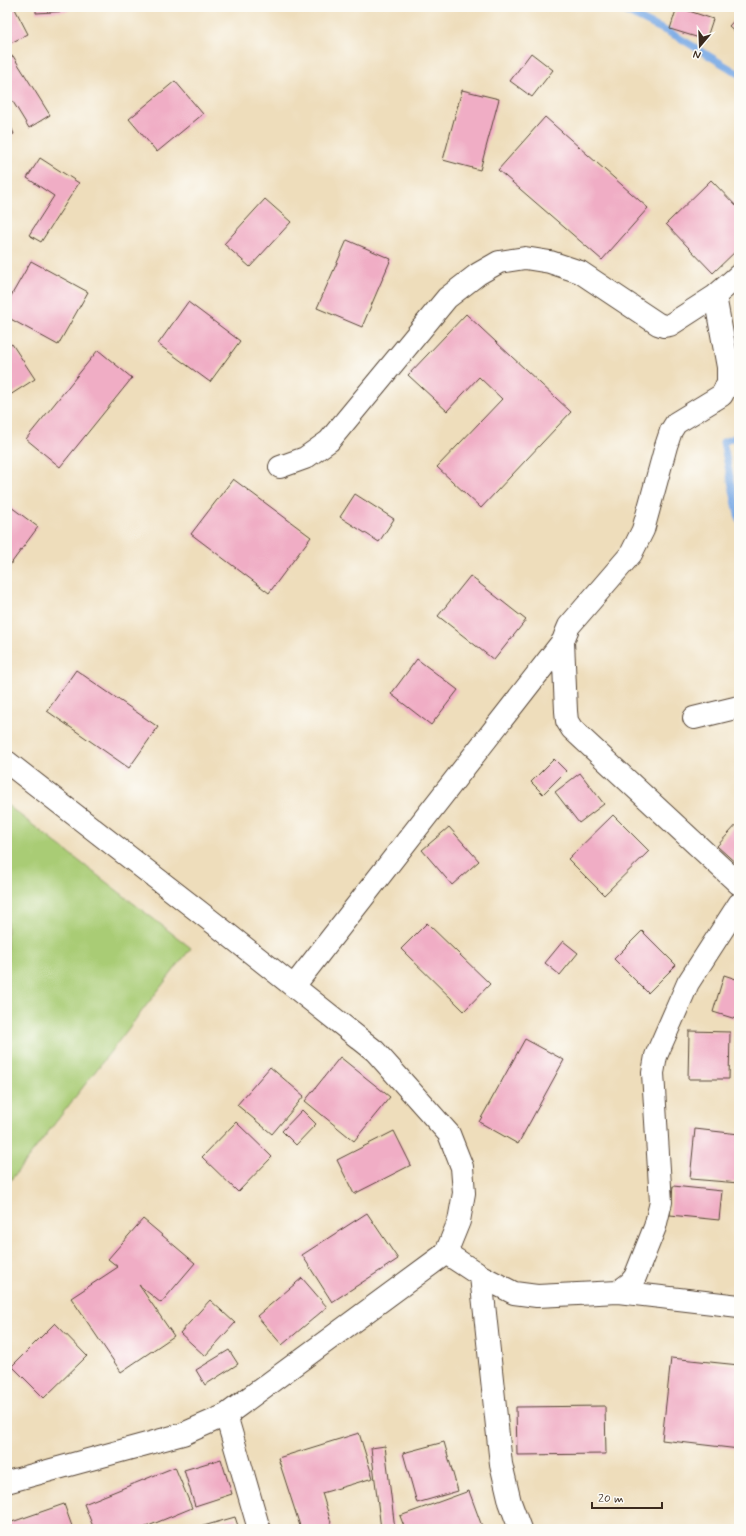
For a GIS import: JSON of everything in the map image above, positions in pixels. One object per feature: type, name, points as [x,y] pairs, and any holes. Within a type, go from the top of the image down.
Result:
[{"type":"street","points":[[280,467],[305,458],[329,441],[447,298],[478,274],[499,262],[525,258],[550,262],[580,272],[658,324],[664,326],[670,325],[715,296],[739,274]]},
{"type":"street","points":[[715,296],[728,367],[728,382],[722,395],[676,422],[666,446],[643,530],[631,554],[570,626],[566,633],[564,641],[567,721],[572,729],[739,884]]},
{"type":"street","points":[[294,986],[564,641]]},
{"type":"street","points":[[694,718],[739,707]]},
{"type":"street","points":[[7,762],[375,1051],[449,1134],[462,1167],[464,1193],[459,1221],[446,1253],[226,1415],[183,1434],[7,1482]]},
{"type":"street","points":[[618,1292],[635,1277],[656,1227],[660,1209],[661,1202],[653,1073],[656,1056],[688,983],[739,904]]},
{"type":"street","points":[[446,1253],[481,1276],[514,1292],[537,1296],[618,1292],[739,1306]]},
{"type":"street","points":[[481,1276],[501,1464],[510,1502],[520,1529]]},
{"type":"street","points":[[226,1415],[259,1529]]},
{"type":"green space","points":[[7,805],[191,948],[7,1185]]},
{"type":"building","points":[[7,7],[14,7],[28,34],[7,45]]},
{"type":"building","points":[[36,7],[69,7],[69,11],[36,13]]},
{"type":"building","points":[[677,7],[713,19],[706,40],[670,29]]},
{"type":"building","points":[[739,15],[739,35],[729,26]]},
{"type":"building","points":[[531,53],[553,70],[532,97],[510,81]]},
{"type":"building","points":[[13,56],[50,115],[29,128],[7,92],[7,59]]},
{"type":"building","points":[[175,81],[203,114],[157,152],[129,119]]},
{"type":"building","points":[[462,90],[499,99],[480,170],[443,160]]},
{"type":"building","points":[[7,117],[14,134],[7,136]]},
{"type":"building","points":[[545,117],[648,208],[602,260],[498,170]]},
{"type":"building","points":[[40,158],[79,183],[41,242],[29,235],[54,196],[27,178]]},
{"type":"building","points":[[711,180],[739,209],[739,248],[713,273],[666,224]]},
{"type":"building","points":[[265,199],[291,222],[250,267],[224,244]]},
{"type":"building","points":[[347,240],[391,259],[362,327],[317,308]]},
{"type":"building","points":[[31,261],[88,292],[58,345],[7,317],[7,303]]},
{"type":"building","points":[[188,302],[240,341],[210,382],[158,344]]},
{"type":"building","points":[[466,314],[571,412],[481,508],[437,467],[502,399],[479,377],[447,411],[408,375]]},
{"type":"building","points":[[12,344],[35,379],[7,397],[7,347]]},
{"type":"building","points":[[98,350],[132,378],[60,467],[26,439]]},
{"type":"building","points":[[233,479],[311,537],[269,593],[191,534]]},
{"type":"building","points":[[355,494],[394,519],[379,542],[340,517]]},
{"type":"building","points":[[7,504],[38,527],[7,569]]},
{"type":"building","points":[[470,576],[526,620],[494,660],[438,616]]},
{"type":"building","points":[[417,659],[458,690],[431,725],[391,694]]},
{"type":"building","points":[[76,670],[158,727],[129,768],[47,711]]},
{"type":"building","points":[[554,759],[566,771],[543,794],[531,782]]},
{"type":"building","points":[[580,773],[604,804],[579,823],[555,792]]},
{"type":"building","points":[[613,815],[649,851],[604,895],[568,859]]},
{"type":"building","points":[[739,822],[739,866],[717,846]]},
{"type":"building","points":[[449,827],[479,861],[452,885],[422,850]]},
{"type":"building","points":[[427,923],[490,984],[464,1011],[401,949]]},
{"type":"building","points":[[642,931],[676,965],[648,993],[614,959]]},
{"type":"building","points":[[563,941],[578,953],[560,975],[545,963]]},
{"type":"building","points":[[724,975],[739,980],[739,1020],[713,1012]]},
{"type":"building","points":[[689,1031],[730,1032],[729,1079],[688,1079]]},
{"type":"building","points":[[525,1039],[564,1060],[518,1144],[479,1122]]},
{"type":"building","points":[[340,1057],[390,1097],[354,1141],[305,1101]]},
{"type":"building","points":[[270,1067],[304,1096],[272,1134],[237,1105]]},
{"type":"building","points":[[302,1110],[316,1124],[296,1145],[282,1131]]},
{"type":"building","points":[[236,1122],[272,1157],[238,1192],[202,1157]]},
{"type":"building","points":[[695,1129],[739,1134],[739,1183],[690,1179]]},
{"type":"building","points":[[394,1131],[411,1165],[354,1194],[337,1160]]},
{"type":"building","points":[[673,1186],[722,1191],[719,1220],[670,1215]]},
{"type":"building","points":[[367,1213],[398,1259],[332,1302],[302,1255]]},
{"type":"building","points":[[143,1219],[195,1263],[161,1303],[139,1285],[174,1336],[121,1372],[71,1298],[118,1267],[108,1259]]},
{"type":"building","points":[[302,1278],[327,1307],[282,1345],[257,1316]]},
{"type":"building","points":[[210,1300],[235,1323],[205,1356],[180,1333]]},
{"type":"building","points":[[55,1323],[87,1356],[44,1398],[12,1366]]},
{"type":"building","points":[[229,1350],[238,1364],[205,1385],[196,1370]]},
{"type":"building","points":[[671,1358],[739,1365],[739,1449],[662,1440]]},
{"type":"building","points":[[605,1406],[606,1454],[517,1455],[516,1407]]},
{"type":"building","points":[[359,1433],[373,1478],[322,1493],[333,1529],[301,1529],[278,1458]]},
{"type":"building","points":[[444,1442],[458,1491],[417,1503],[403,1453]]},
{"type":"building","points":[[385,1446],[395,1529],[381,1529],[371,1448]]},
{"type":"building","points":[[221,1459],[232,1494],[195,1506],[184,1470]]},
{"type":"building","points":[[175,1467],[192,1508],[141,1529],[94,1529],[84,1504]]},
{"type":"building","points":[[469,1491],[483,1529],[405,1529],[400,1516]]},
{"type":"building","points":[[64,1504],[73,1529],[11,1529],[9,1523]]},
{"type":"building","points":[[235,1517],[239,1529],[193,1529]]},
{"type":"waterway","points":[[616,7],[678,37],[739,74]]},
{"type":"waterway","points":[[739,436],[723,442],[739,519]]}]
